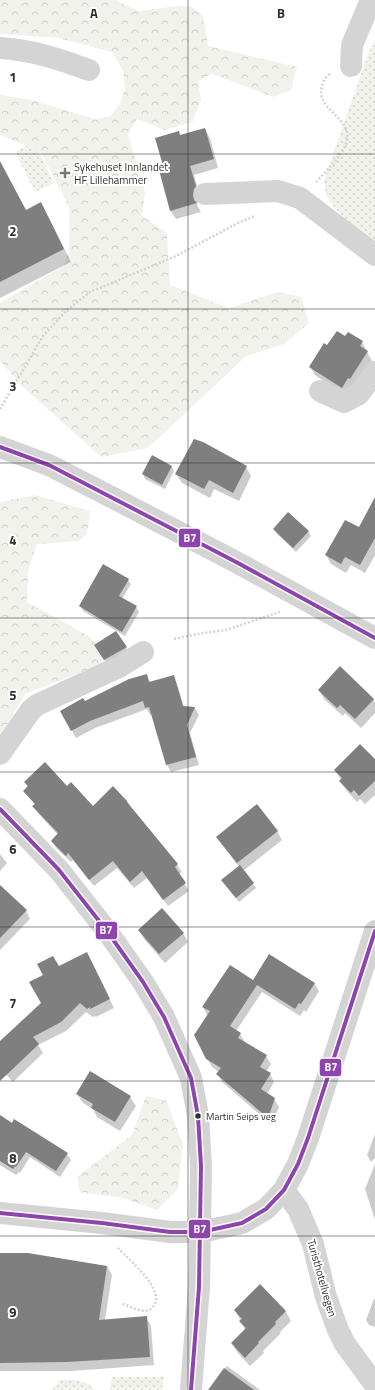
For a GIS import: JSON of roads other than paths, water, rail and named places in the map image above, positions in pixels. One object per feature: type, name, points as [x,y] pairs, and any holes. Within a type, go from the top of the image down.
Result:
[{"type":"street","points":[[351,66],[352,45],[371,0]]},
{"type":"street","points":[[0,48],[19,49],[51,56],[89,70]]},
{"type":"street","points":[[205,194],[278,191],[300,198],[375,255]]},
{"type":"street","points":[[320,391],[344,402],[359,394],[375,372]]},
{"type":"street","points":[[0,447],[49,465],[238,563],[375,638]]},
{"type":"street","points":[[0,754],[31,710],[37,705],[121,666],[143,652]]},
{"type":"street","points":[[0,809],[59,870],[107,931],[143,982],[167,1023],[191,1078],[198,1116],[201,1166],[199,1287],[191,1390]]},
{"type":"street","points":[[0,1213],[102,1223],[170,1232],[201,1232],[242,1223],[266,1209],[284,1190],[298,1164],[308,1138],[375,931]]},
{"type":"street","name":"Turisthotellvegen","points":[[284,1190],[298,1209],[313,1244],[326,1297],[338,1330],[345,1344],[375,1385]]},
{"type":"place","name":"Sykehuset Innlandet HF Lillehammer","points":[[65,173]]},
{"type":"place","name":"Martin Seips veg","points":[[198,1116]]}]
